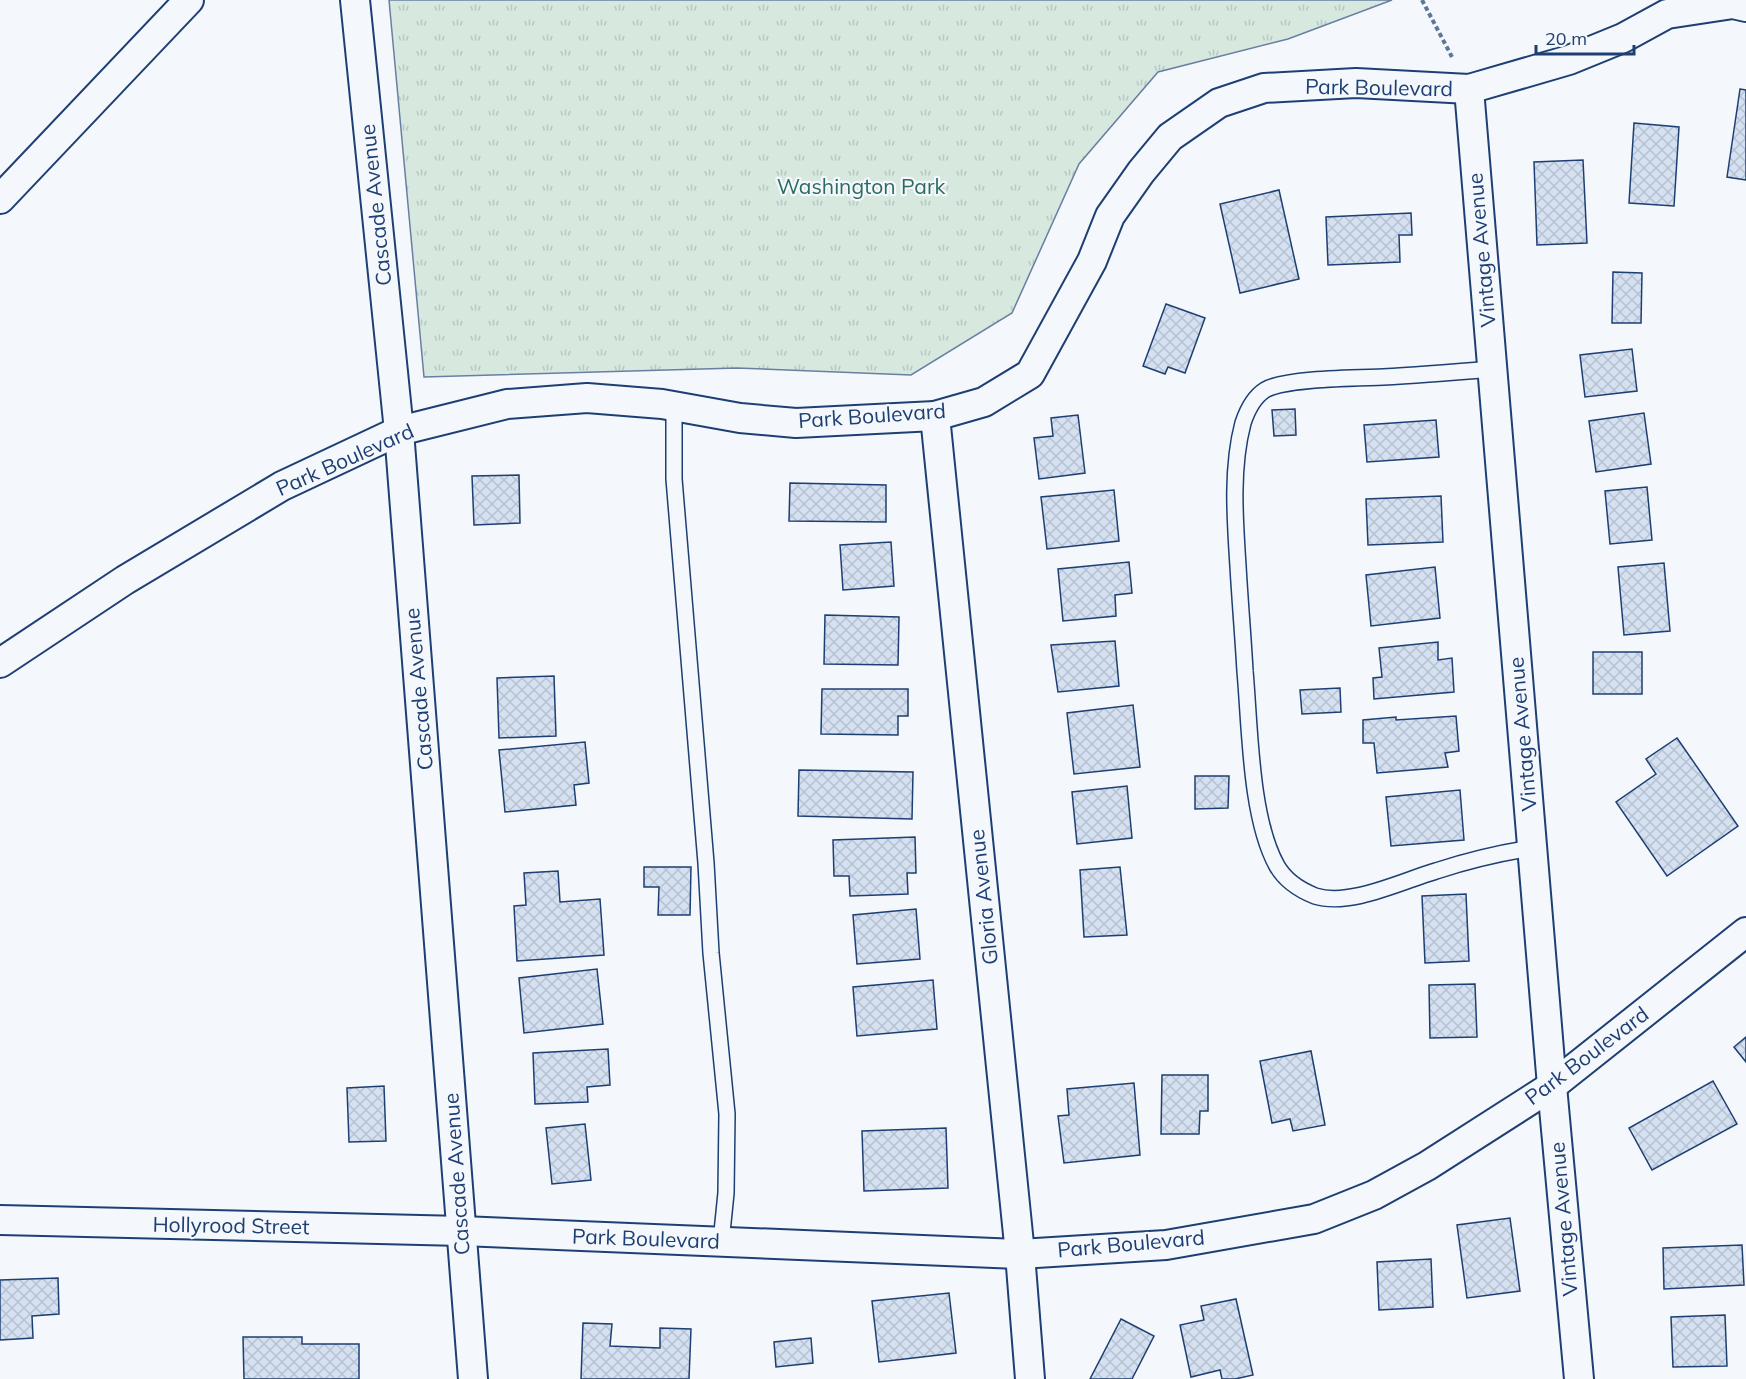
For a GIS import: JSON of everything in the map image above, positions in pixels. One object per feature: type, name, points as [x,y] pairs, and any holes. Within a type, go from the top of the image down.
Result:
[{"type":"street","points":[[0,199],[189,0]]},
{"type":"street","name":"Cascade Avenue","points":[[355,0],[399,431],[473,1379]]},
{"type":"street","name":"Park Boulevard","points":[[0,663],[125,580],[282,486],[399,431],[507,404],[587,398],[674,406],[740,418],[796,423],[936,416],[984,402],[1030,374],[1092,261],[1110,216],[1141,172],[1170,137],[1219,103],[1264,88],[1345,84],[1469,89],[1569,60],[1623,38],[1666,14],[1733,4],[1746,7]]},
{"type":"street","name":"Vintage Avenue","points":[[1469,89],[1552,1086],[1579,1379]]},
{"type":"street","name":"Gloria Avenue","points":[[936,416],[1020,1254],[1030,1379]]},
{"type":"street","name":"Park Boulevard","points":[[462,1231],[1020,1254],[1166,1245],[1314,1219],[1374,1195],[1427,1166],[1552,1086],[1746,932]]},
{"type":"street","name":"Hollyrood Street","points":[[0,1220],[462,1231]]},
{"type":"lane","points":[[1492,369],[1315,380],[1282,385],[1265,390],[1247,411],[1239,449],[1234,507],[1254,778],[1263,832],[1277,865],[1288,881],[1318,897],[1346,898],[1490,855],[1532,848]]},
{"type":"lane","points":[[674,406],[674,479],[706,863],[711,953],[726,1114],[726,1193],[722,1242]]},
{"type":"path","points":[[1422,0],[1469,89]]},
{"type":"green space","name":"Washington Park","points":[[389,0],[1392,0],[1288,39],[1158,72],[1079,164],[1012,313],[911,375],[737,368],[424,377]]},
{"type":"building","points":[[1740,89],[1746,90],[1746,180],[1727,177]]},
{"type":"building","points":[[1634,123],[1679,127],[1674,206],[1629,203]]},
{"type":"building","points":[[1583,160],[1587,243],[1537,245],[1534,162]]},
{"type":"building","points":[[1279,190],[1299,279],[1240,293],[1220,204]]},
{"type":"building","points":[[1411,213],[1412,235],[1399,235],[1400,262],[1328,265],[1326,217]]},
{"type":"building","points":[[1613,272],[1642,273],[1641,323],[1612,323]]},
{"type":"building","points":[[1166,304],[1205,318],[1185,373],[1168,367],[1165,374],[1143,366]]},
{"type":"building","points":[[1632,349],[1637,391],[1585,397],[1580,355]]},
{"type":"building","points":[[1295,409],[1296,435],[1274,436],[1272,410]]},
{"type":"building","points":[[1644,413],[1651,464],[1596,472],[1589,421]]},
{"type":"building","points":[[1078,415],[1085,473],[1039,479],[1034,438],[1053,436],[1051,418]]},
{"type":"building","points":[[1436,420],[1439,457],[1367,462],[1364,425]]},
{"type":"building","points":[[519,475],[520,523],[474,525],[472,476]]},
{"type":"building","points":[[790,483],[886,485],[886,522],[789,521]]},
{"type":"building","points":[[1647,487],[1652,540],[1610,544],[1605,491]]},
{"type":"building","points":[[1114,490],[1119,541],[1047,549],[1041,497]]},
{"type":"building","points":[[1441,496],[1443,542],[1368,545],[1366,499]]},
{"type":"building","points":[[891,542],[894,586],[843,590],[840,545]]},
{"type":"building","points":[[1129,562],[1132,593],[1115,595],[1116,616],[1063,621],[1058,569]]},
{"type":"building","points":[[1664,563],[1670,631],[1624,635],[1618,567]]},
{"type":"building","points":[[1435,567],[1440,618],[1371,626],[1366,575]]},
{"type":"building","points":[[825,615],[899,617],[898,665],[824,664]]},
{"type":"building","points":[[1115,641],[1119,686],[1058,692],[1051,645]]},
{"type":"building","points":[[1438,642],[1438,660],[1452,658],[1454,692],[1374,699],[1373,678],[1382,677],[1379,648]]},
{"type":"building","points":[[1593,652],[1642,652],[1642,694],[1593,694]]},
{"type":"building","points":[[554,676],[556,736],[499,738],[497,678]]},
{"type":"building","points":[[1340,688],[1341,712],[1302,714],[1300,690]]},
{"type":"building","points":[[822,689],[908,689],[908,716],[898,716],[898,735],[821,734]]},
{"type":"building","points":[[1133,705],[1140,767],[1074,774],[1067,713]]},
{"type":"building","points":[[1456,716],[1459,751],[1445,753],[1448,767],[1377,773],[1374,743],[1363,743],[1363,720]]},
{"type":"building","points":[[1677,738],[1738,826],[1667,876],[1616,802],[1656,774],[1646,759]]},
{"type":"building","points":[[585,742],[589,783],[574,785],[576,805],[505,812],[499,750]]},
{"type":"building","points":[[799,770],[913,772],[912,819],[798,816]]},
{"type":"building","points":[[1195,776],[1229,776],[1228,808],[1195,809]]},
{"type":"building","points":[[1127,786],[1132,838],[1077,844],[1072,792]]},
{"type":"building","points":[[1460,790],[1464,840],[1391,846],[1386,797]]},
{"type":"building","points":[[915,837],[916,873],[907,873],[908,894],[850,896],[849,876],[834,876],[833,840]]},
{"type":"building","points":[[644,867],[691,867],[690,915],[658,915],[659,887],[644,887]]},
{"type":"building","points":[[1120,867],[1127,935],[1084,937],[1080,870]]},
{"type":"building","points":[[558,871],[560,902],[600,899],[604,955],[517,961],[514,906],[526,905],[524,873]]},
{"type":"building","points":[[1466,894],[1469,961],[1425,963],[1422,896]]},
{"type":"building","points":[[916,909],[920,959],[857,964],[853,915]]},
{"type":"building","points":[[597,969],[603,1024],[524,1033],[519,978]]},
{"type":"building","points":[[933,980],[937,1029],[857,1036],[853,987]]},
{"type":"building","points":[[1475,984],[1477,1037],[1430,1038],[1429,985]]},
{"type":"building","points":[[1746,1037],[1746,1062],[1734,1047]]},
{"type":"building","points":[[608,1049],[610,1085],[587,1087],[588,1102],[535,1104],[533,1053]]},
{"type":"building","points":[[1311,1051],[1325,1125],[1293,1131],[1290,1119],[1272,1123],[1260,1061]]},
{"type":"building","points":[[1162,1075],[1208,1075],[1208,1111],[1200,1111],[1199,1134],[1161,1134]]},
{"type":"building","points":[[1713,1081],[1737,1124],[1652,1170],[1629,1128]]},
{"type":"building","points":[[1134,1083],[1140,1155],[1064,1163],[1058,1116],[1069,1115],[1067,1089]]},
{"type":"building","points":[[384,1086],[386,1141],[349,1142],[347,1088]]},
{"type":"building","points":[[585,1124],[591,1180],[552,1184],[546,1128]]},
{"type":"building","points":[[946,1128],[948,1188],[864,1191],[862,1131]]},
{"type":"building","points":[[1510,1218],[1520,1291],[1467,1298],[1457,1225]]},
{"type":"building","points":[[1742,1245],[1744,1285],[1664,1289],[1663,1248]]},
{"type":"building","points":[[1431,1259],[1433,1307],[1379,1310],[1377,1262]]},
{"type":"building","points":[[58,1278],[59,1314],[32,1316],[33,1338],[0,1340],[0,1280]]},
{"type":"building","points":[[949,1293],[956,1353],[879,1362],[872,1301]]},
{"type":"building","points":[[1236,1299],[1253,1375],[1222,1379],[1220,1370],[1191,1377],[1180,1325],[1204,1320],[1201,1306]]},
{"type":"building","points":[[1725,1315],[1727,1366],[1673,1367],[1671,1317]]},
{"type":"building","points":[[1121,1319],[1154,1336],[1132,1379],[1090,1379]]},
{"type":"building","points":[[583,1323],[612,1324],[610,1346],[660,1348],[660,1328],[691,1329],[689,1379],[581,1379]]},
{"type":"building","points":[[243,1337],[302,1337],[302,1344],[359,1344],[359,1379],[244,1379]]},
{"type":"building","points":[[811,1338],[813,1363],[776,1367],[774,1342]]}]
